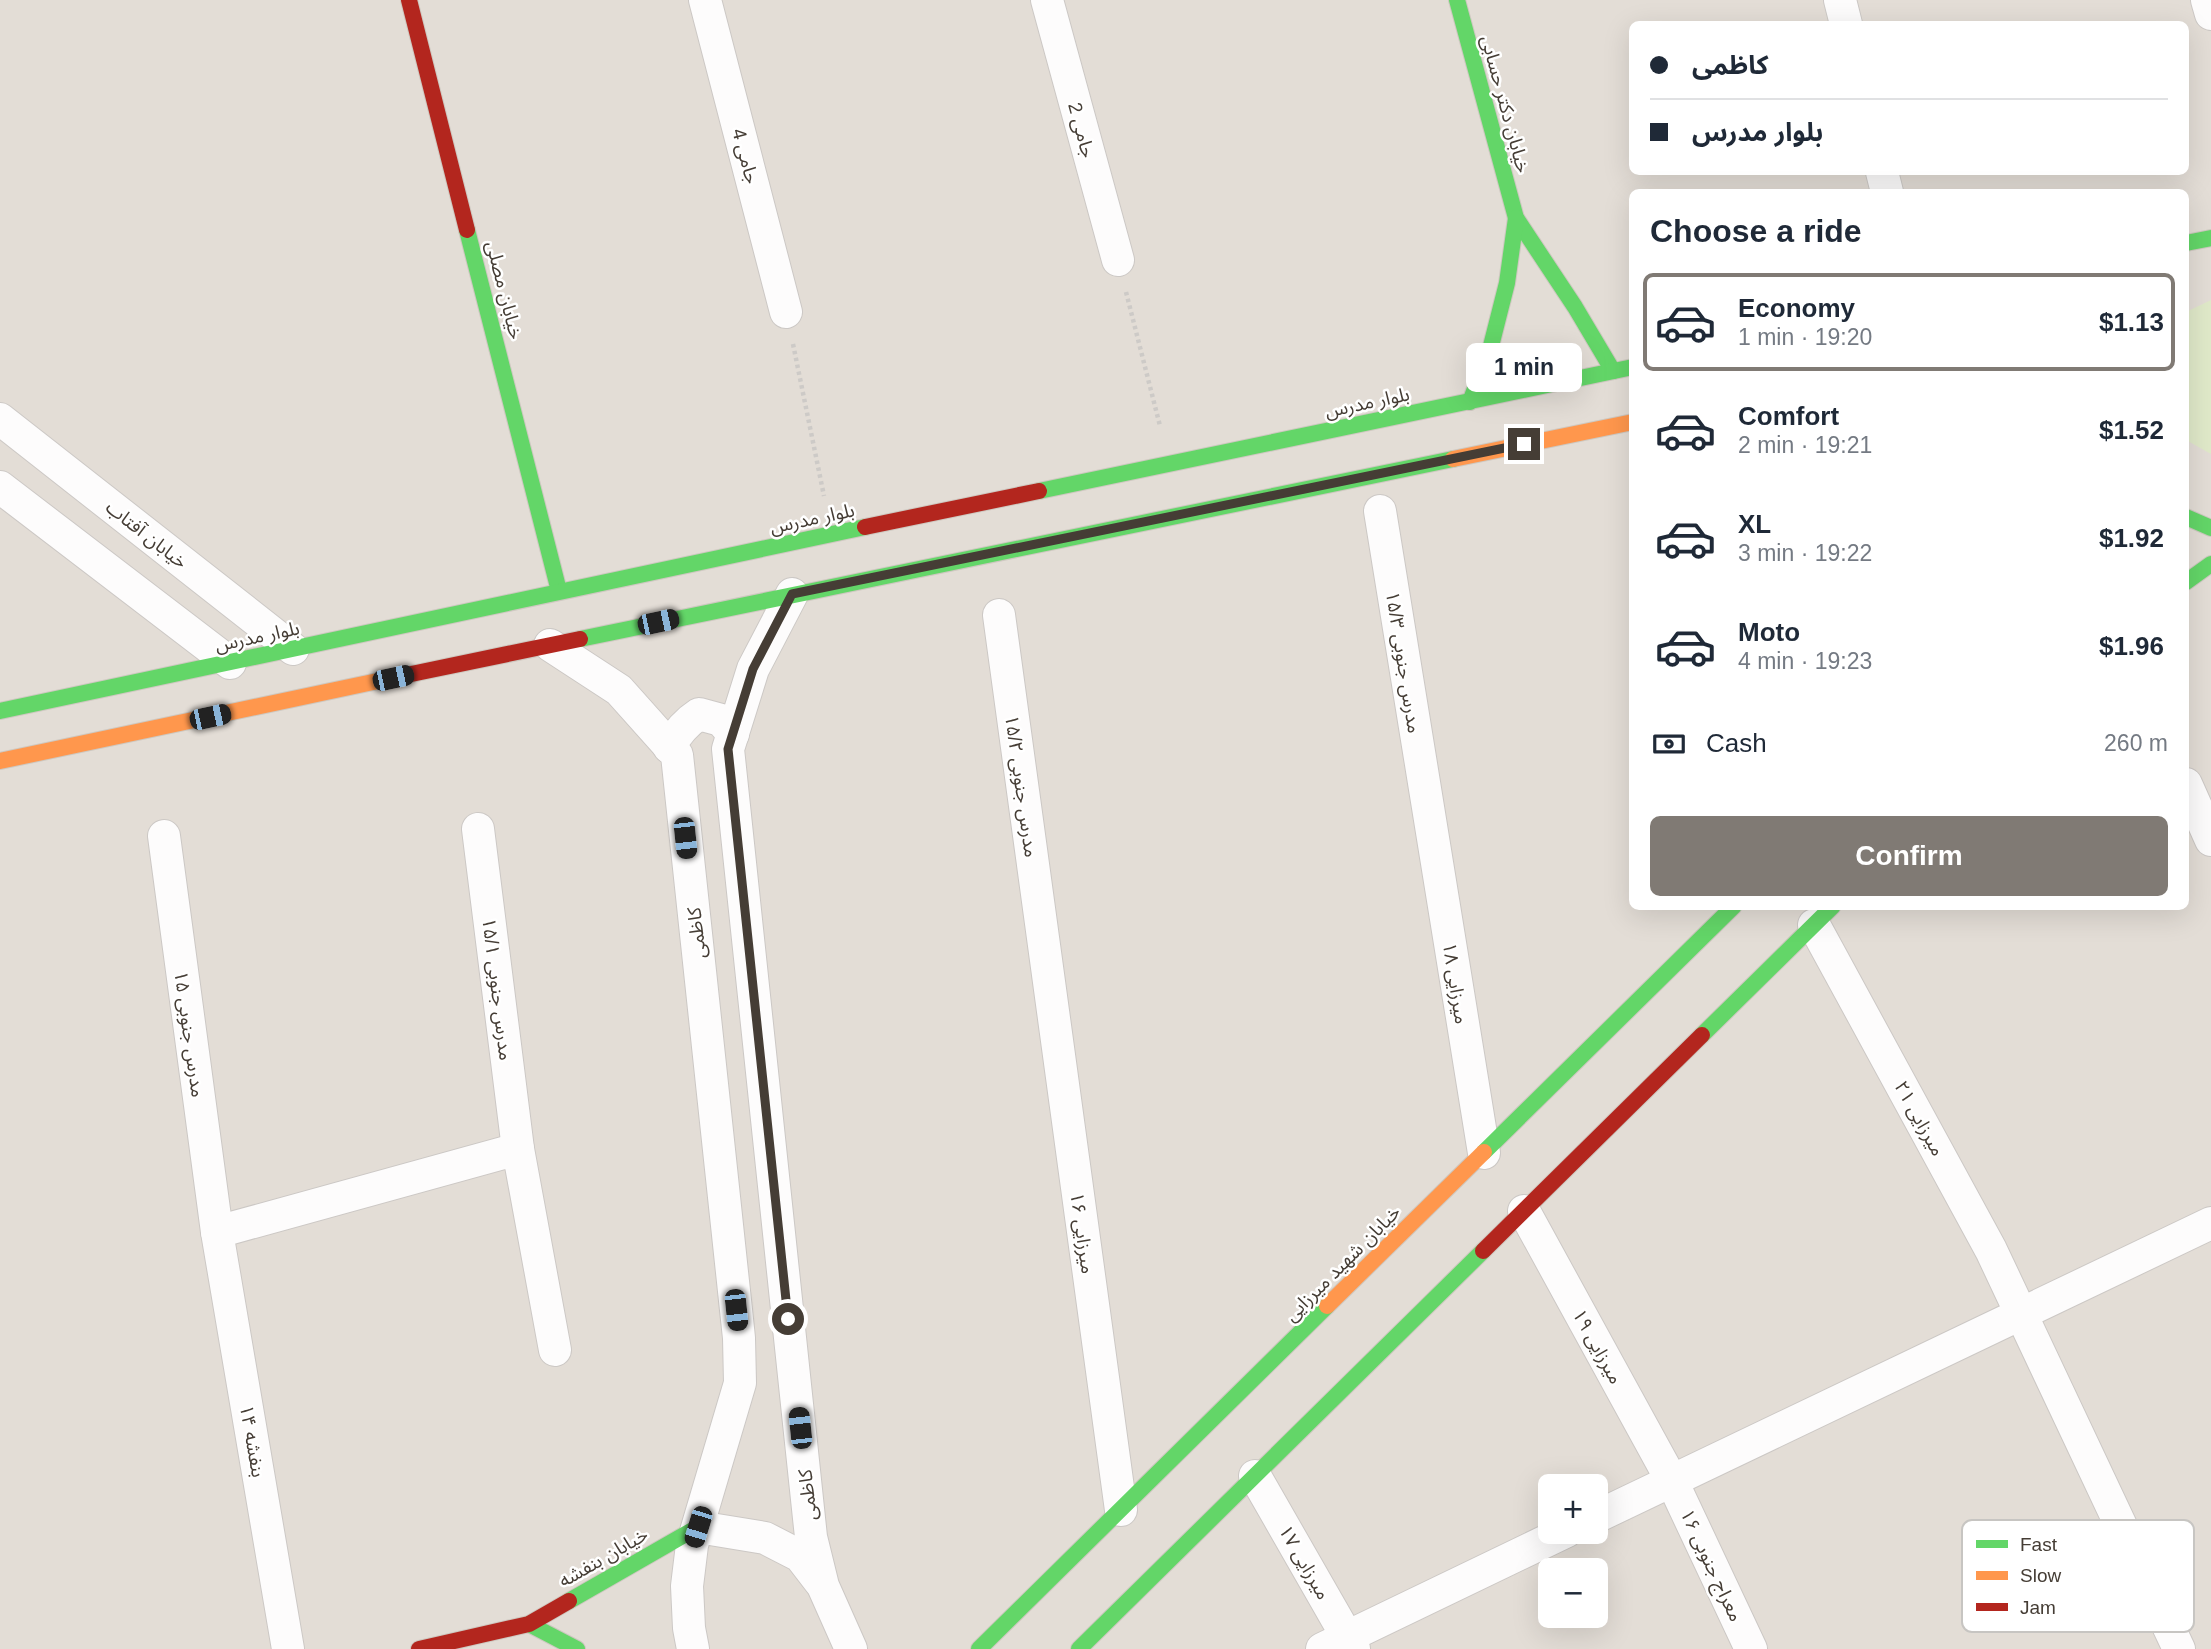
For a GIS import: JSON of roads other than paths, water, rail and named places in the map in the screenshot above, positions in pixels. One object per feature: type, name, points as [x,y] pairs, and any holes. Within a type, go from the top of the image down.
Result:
[{"type":"street","name":"خیابان مصلی","points":[[409,0],[559,591]]},
{"type":"street","name":"جامی 4","points":[[705,0],[786,312]]},
{"type":"street","name":"جامی 2","points":[[1047,0],[1118,260]]},
{"type":"street","name":"خیابان دکتر حسابی","points":[[1457,0],[1516,218]]},
{"type":"street","points":[[1840,0],[1845,21]]},
{"type":"street","points":[[2207,0],[2211,14]]},
{"type":"street","points":[[1516,218],[1613,371]]},
{"type":"street","points":[[1470,402],[1491,346],[1507,283],[1516,218]]},
{"type":"street","points":[[2189,242],[2211,238]]},
{"type":"street","name":"بلوار مدرس","points":[[0,711],[559,591],[1629,368]]},
{"type":"street","name":"خیابان آفتاب","points":[[0,419],[293,649]]},
{"type":"street","points":[[0,761],[792,594],[1629,423]]},
{"type":"street","points":[[0,487],[230,663]]},
{"type":"street","name":"مدرس جنوبی ۱۵/۳","points":[[1380,511],[1429,814]]},
{"type":"street","points":[[2189,518],[2211,528]]},
{"type":"street","points":[[2189,580],[2211,564]]},
{"type":"street","name":"کاظمی","points":[[792,594],[753,669],[728,749],[810,1523],[823,1586],[851,1649]]},
{"type":"street","name":"مدرس جنوبی ۱۵/۲","points":[[999,615],[1045,957]]},
{"type":"street","name":"کاظمی","points":[[551,645],[619,690],[677,755],[739,1338],[740,1383],[692,1545],[687,1586],[693,1649]]},
{"type":"street","points":[[669,747],[684,726],[699,714],[721,720],[733,734]]},
{"type":"street","points":[[2189,791],[2211,840]]},
{"type":"street","name":"میرزایی ۱۸","points":[[1429,814],[1484,1153]]},
{"type":"street","name":"مدرس جنوبی ۱۵/۱","points":[[478,829],[518,1149],[555,1350]]},
{"type":"street","name":"مدرس جنوبی ۱۵","points":[[164,836],[217,1232]]},
{"type":"street","name":"خیابان شهید میرزایی","points":[[979,1649],[1730,910]]},
{"type":"street","points":[[1079,1649],[1823,916]]},
{"type":"street","name":"میرزایی ۲۱","points":[[1823,916],[1992,1250],[2118,1520]]},
{"type":"street","name":"میرزایی ۱۶","points":[[1045,957],[1121,1510]]},
{"type":"street","points":[[217,1232],[518,1149]]},
{"type":"street","name":"میرزایی ۱۹","points":[[1524,1211],[1672,1481]]},
{"type":"street","points":[[1608,1511],[2211,1223]]},
{"type":"street","name":"بنفشه ۱۴","points":[[217,1232],[288,1649]]},
{"type":"street","name":"میرزایی ۱۷","points":[[1255,1476],[1341,1645]]},
{"type":"street","name":"معراج جنوبی ۱۶","points":[[1672,1481],[1751,1649]]},
{"type":"street","points":[[698,1527],[765,1538],[800,1556],[823,1586]]},
{"type":"street","name":"خیابان بنفشه","points":[[419,1649],[529,1624],[698,1527]]},
{"type":"street","points":[[1341,1645],[1541,1544]]},
{"type":"street","points":[[529,1624],[577,1649]]},
{"type":"street","name":"میرزایی ۲۱","points":[[2171,1632],[2179,1649]]}]
